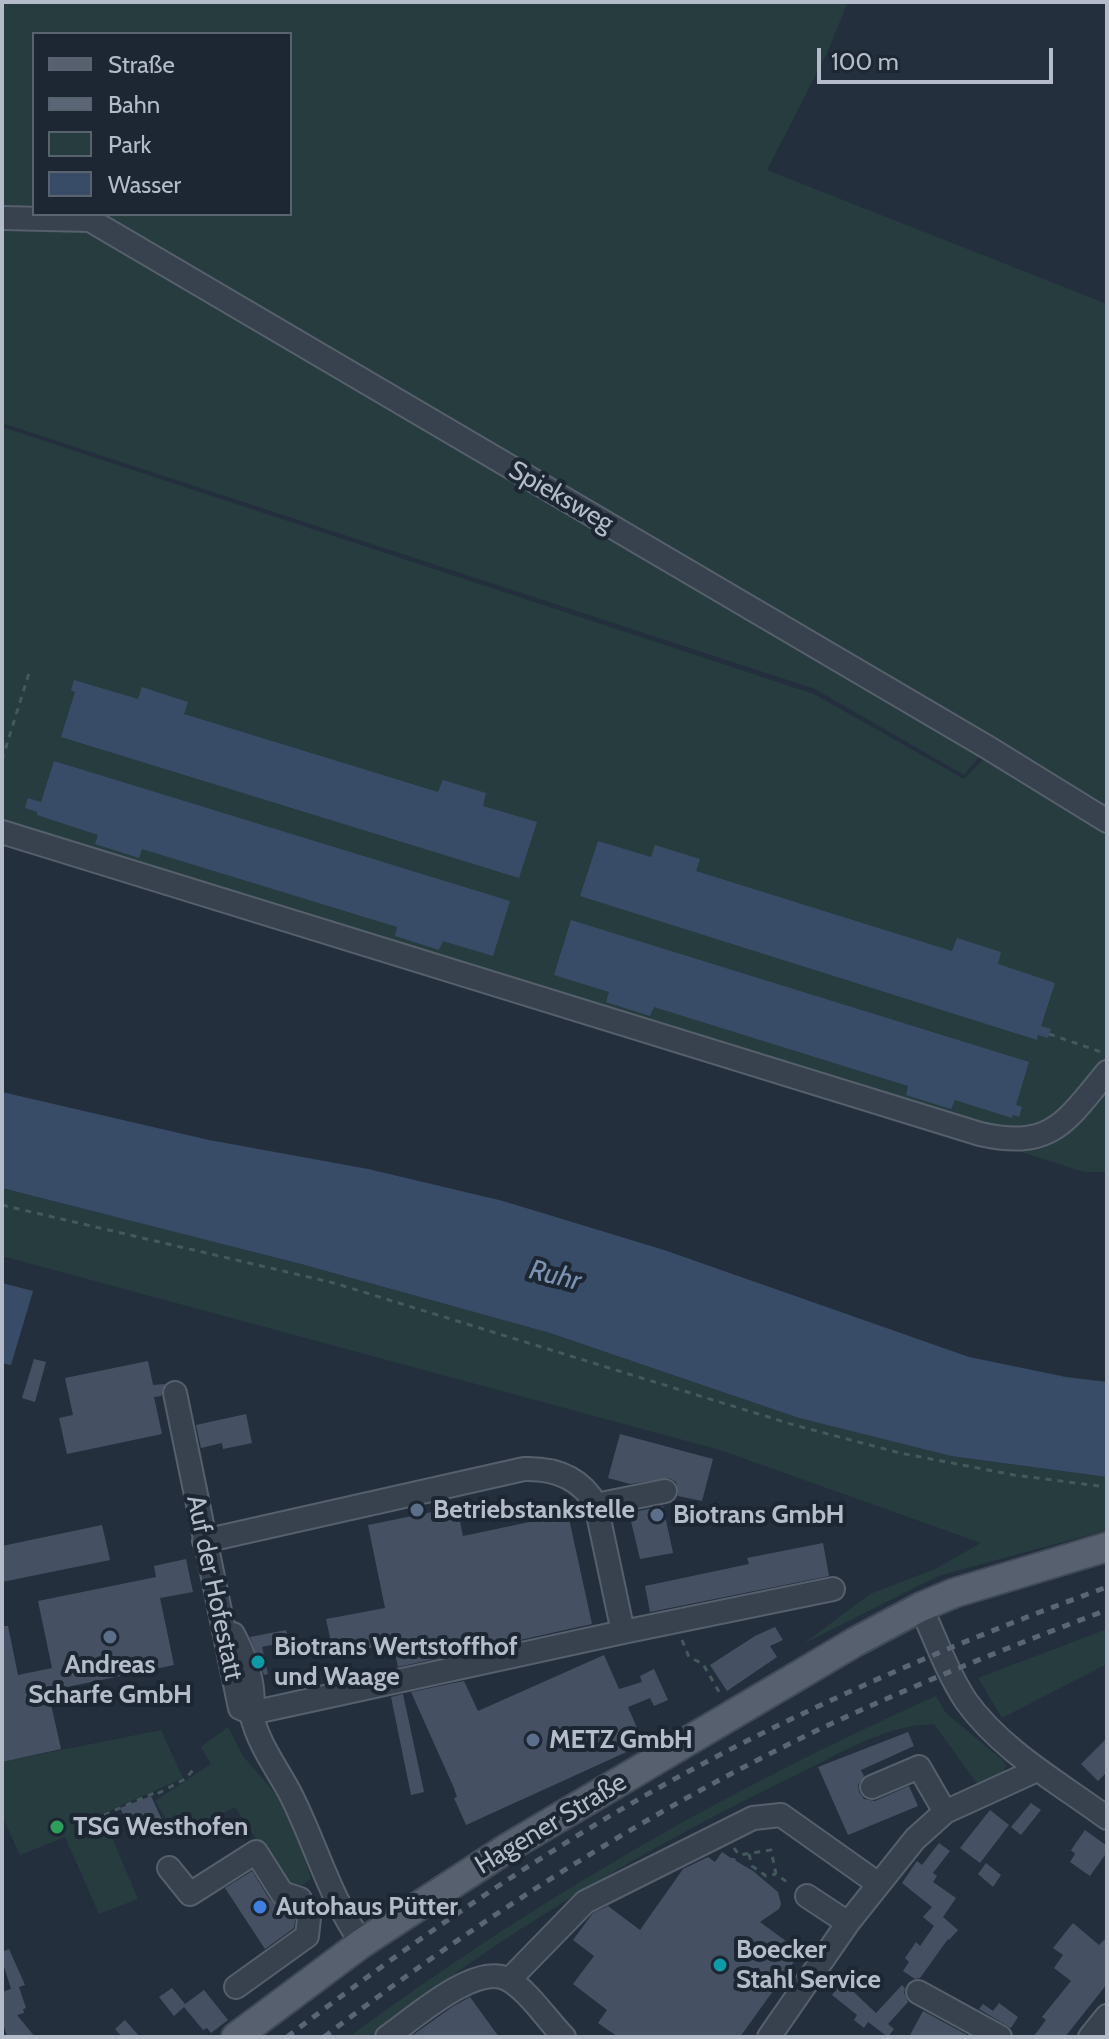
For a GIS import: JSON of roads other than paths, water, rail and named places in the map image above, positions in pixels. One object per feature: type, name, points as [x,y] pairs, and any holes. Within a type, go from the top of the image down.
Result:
[{"type":"main road","name":"Hagener Straße","points":[[236,2037],[362,1943],[522,1840],[855,1642],[954,1593],[1107,1547]]},
{"type":"street","name":"Spieksweg","points":[[2,218],[90,220],[987,747],[1107,821]]},
{"type":"street","points":[[2,832],[1006,1140],[1032,1138],[1058,1127],[1107,1072]]},
{"type":"street","name":"Auf der Hofestatt","points":[[175,1393],[217,1604],[234,1648],[240,1708],[249,1701],[261,1746],[289,1792],[328,1883],[362,1943]]},
{"type":"street","points":[[204,1541],[524,1469],[544,1469],[562,1473],[589,1492],[596,1505],[623,1632]]},
{"type":"street","points":[[596,1505],[665,1491]]},
{"type":"street","points":[[249,1701],[623,1632],[833,1589]]},
{"type":"street","points":[[921,1607],[965,1699],[982,1721],[1037,1770],[1104,1811]]},
{"type":"street","points":[[872,1787],[919,1767],[945,1812]]},
{"type":"street","points":[[769,2037],[877,1883],[915,1839],[945,1812],[1037,1770]]},
{"type":"street","points":[[509,1980],[585,1902],[753,1818],[781,1815],[877,1883]]},
{"type":"street","points":[[169,1868],[190,1894],[256,1852],[282,1893],[300,1899],[309,1918],[307,1936],[236,1987]]},
{"type":"street","points":[[300,1899],[328,1883]]},
{"type":"street","points":[[807,1896],[848,1923]]},
{"type":"street","points":[[387,2037],[470,1981],[488,1975],[509,1980],[564,2037]]},
{"type":"street","points":[[918,1992],[1000,2037]]},
{"type":"street","points":[[1090,2037],[1107,2016]]},
{"type":"water","points":[[74,680],[138,699],[142,687],[188,702],[184,714],[438,792],[443,780],[486,793],[483,806],[537,822],[519,878],[61,737],[75,692],[71,690]]},
{"type":"water","points":[[54,761],[510,901],[493,956],[443,941],[439,950],[395,936],[397,927],[142,849],[139,858],[95,844],[98,835],[37,815],[37,812],[25,808],[28,798],[41,802]]},
{"type":"water","points":[[598,841],[651,857],[655,845],[700,859],[696,871],[952,951],[957,938],[1001,952],[998,964],[1055,983],[1041,1026],[1051,1029],[1048,1038],[1038,1035],[1037,1040],[580,896]]},
{"type":"water","points":[[571,920],[1029,1062],[1016,1105],[1022,1107],[1019,1117],[1013,1115],[1012,1118],[955,1100],[951,1109],[906,1095],[908,1086],[654,1007],[650,1016],[606,1002],[609,992],[554,975]]},
{"type":"water","name":"Ruhr","points":[[2,1092],[209,1140],[368,1169],[503,1201],[664,1250],[969,1357],[1107,1382],[1107,1477],[951,1456],[799,1418],[550,1333],[301,1264],[2,1188]]},
{"type":"water","points":[[2,1283],[33,1291],[11,1365],[2,1363]]},
{"type":"railway","points":[[287,2037],[502,1884],[671,1781],[869,1683],[1011,1623],[1107,1587]]},
{"type":"railway","points":[[324,2037],[503,1910],[692,1795],[857,1712],[1107,1610]]},
{"type":"place","name":"Betriebstankstelle","points":[[417,1510]]},
{"type":"place","name":"Biotrans GmbH","points":[[657,1515]]},
{"type":"place","name":"Andreas Scharfe GmbH","points":[[110,1637]]},
{"type":"place","name":"Biotrans Wertstoffhof und Waage","points":[[258,1662]]},
{"type":"place","name":"METZ GmbH","points":[[533,1740]]},
{"type":"place","name":"TSG Westhofen","points":[[57,1827]]},
{"type":"place","name":"Autohaus Pütter","points":[[260,1907]]},
{"type":"place","name":"Boecker Stahl Service","points":[[720,1965]]}]
